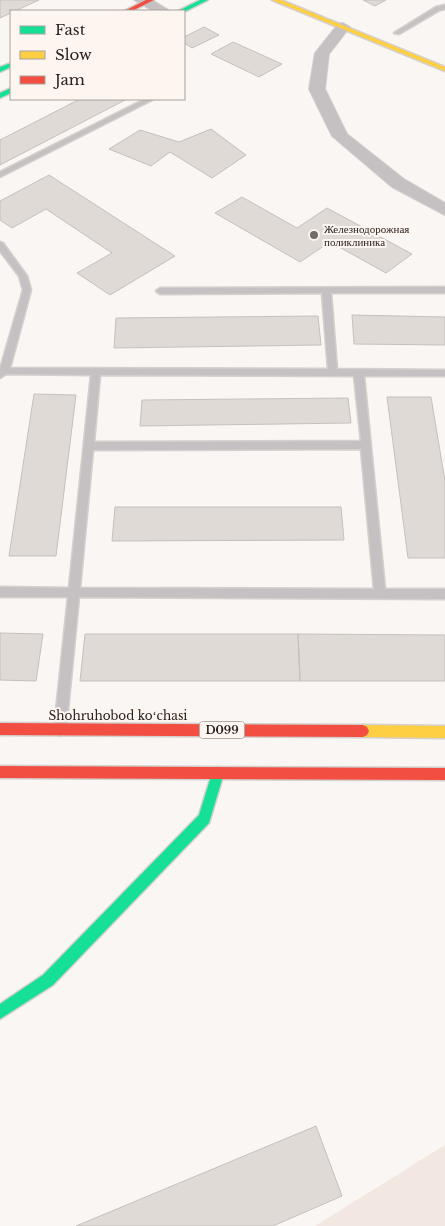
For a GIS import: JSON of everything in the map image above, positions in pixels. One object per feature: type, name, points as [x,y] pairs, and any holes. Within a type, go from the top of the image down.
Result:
[{"type":"main road","points":[[183,10],[205,0]]},
{"type":"main road","points":[[276,0],[445,69]]},
{"type":"main road","points":[[128,10],[146,1]]},
{"type":"main road","points":[[393,31],[413,39]]},
{"type":"main road","name":"Shohruhobod koʻchasi","points":[[0,729],[445,732]]},
{"type":"main road","points":[[0,772],[445,774]]},
{"type":"main road","points":[[0,1012],[48,980],[204,819],[218,773]]},
{"type":"street","points":[[146,1],[161,10]]},
{"type":"street","points":[[343,27],[322,53],[317,89],[340,136],[398,183],[445,210]]},
{"type":"lane","points":[[393,31],[438,8],[445,7]]},
{"type":"lane","points":[[0,175],[148,100]]},
{"type":"lane","points":[[0,245],[23,276],[27,290],[2,373],[445,373]]},
{"type":"lane","points":[[160,291],[445,290]]},
{"type":"lane","points":[[326,291],[333,373]]},
{"type":"lane","points":[[60,730],[96,372]]},
{"type":"lane","points":[[359,374],[380,593]]},
{"type":"lane","points":[[88,446],[366,445]]},
{"type":"lane","points":[[0,592],[445,594]]},
{"type":"shaded area","points":[[445,1145],[445,1226],[315,1226]]},
{"type":"building","points":[[0,0],[39,0],[17,10],[10,10],[10,13],[0,18]]},
{"type":"building","points":[[363,0],[386,0],[375,6]]},
{"type":"building","points":[[204,27],[219,35],[192,48],[185,44],[185,36]]},
{"type":"building","points":[[233,42],[282,64],[259,77],[211,54]]},
{"type":"building","points":[[78,100],[125,100],[0,165],[0,140]]},
{"type":"building","points":[[211,129],[246,155],[212,178],[170,152],[151,166],[109,149],[140,130],[179,142]]},
{"type":"building","points":[[49,175],[175,256],[110,295],[77,273],[112,253],[46,209],[12,228],[0,220],[0,201]]},
{"type":"building","name":"Железнодорожная поликлиника","points":[[242,197],[297,228],[327,208],[412,254],[386,273],[330,242],[300,262],[215,213]]},
{"type":"building","points":[[352,315],[445,317],[445,345],[354,344]]},
{"type":"building","points":[[318,316],[321,345],[114,348],[116,318]]},
{"type":"building","points":[[34,394],[76,395],[56,556],[9,556]]},
{"type":"building","points":[[387,397],[431,397],[445,481],[445,558],[408,558]]},
{"type":"building","points":[[348,398],[351,423],[140,426],[142,400]]},
{"type":"building","points":[[115,507],[341,507],[344,540],[112,541]]},
{"type":"building","points":[[0,633],[43,634],[36,681],[0,680]]},
{"type":"building","points":[[85,634],[298,634],[300,681],[80,681]]},
{"type":"building","points":[[298,634],[445,635],[445,681],[300,681]]},
{"type":"building","points":[[316,1126],[342,1196],[273,1226],[76,1226]]},
{"type":"traffic: fast","points":[[183,10],[205,0]]},
{"type":"traffic: fast","points":[[0,70],[10,65]]},
{"type":"traffic: fast","points":[[0,96],[10,91]]},
{"type":"traffic: fast","points":[[0,1012],[48,980],[204,819],[218,773]]},
{"type":"traffic: slow","points":[[275,0],[445,69]]},
{"type":"traffic: slow","points":[[363,731],[445,732]]},
{"type":"traffic: jam","points":[[129,10],[151,0]]},
{"type":"traffic: jam","points":[[0,729],[363,731]]},
{"type":"traffic: jam","points":[[0,772],[445,774]]},
{"type":"place","name":"Железнодорожная поликлиника","points":[[314,235]]}]
